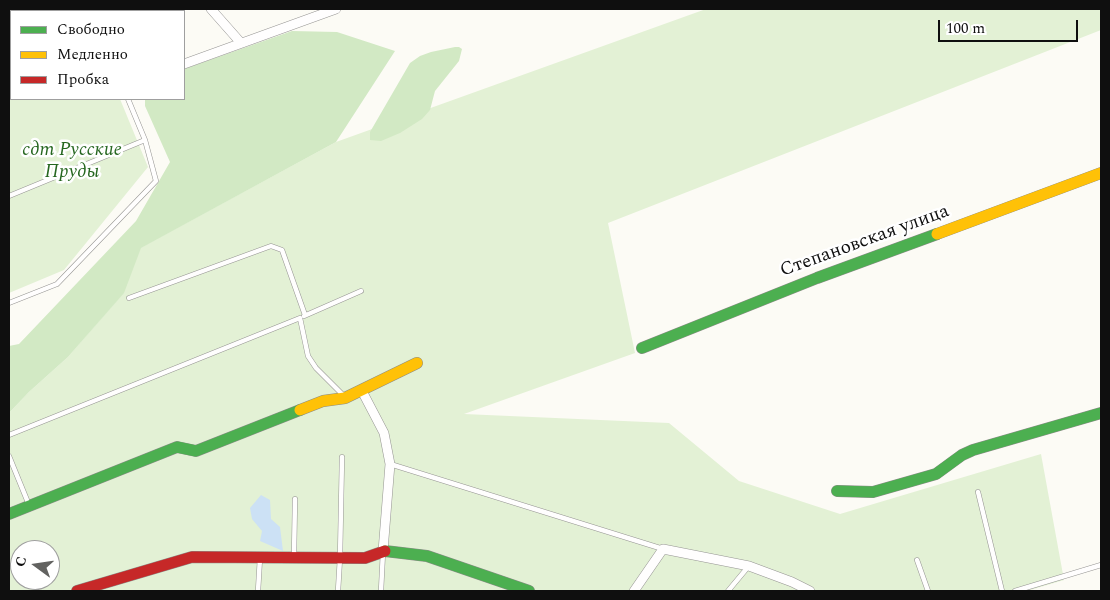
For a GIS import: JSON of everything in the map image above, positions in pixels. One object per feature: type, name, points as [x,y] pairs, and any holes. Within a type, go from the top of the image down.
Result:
[{"type":"street","points":[[210,9],[241,42]]},
{"type":"street","points":[[185,64],[336,9]]},
{"type":"street","name":"Степановская улица","points":[[642,348],[817,278],[1101,173]]},
{"type":"street","points":[[9,514],[176,448],[196,451],[323,401],[346,398],[417,363]]},
{"type":"street","points":[[362,391],[384,432],[390,464],[383,551]]},
{"type":"street","points":[[837,492],[873,492],[936,474],[962,455],[973,450],[1101,413]]},
{"type":"street","points":[[634,591],[663,549],[749,566],[792,582],[810,591]]},
{"type":"street","points":[[77,591],[192,557],[365,558],[383,551],[427,556],[529,591]]},
{"type":"lane","points":[[9,303],[57,284],[156,181],[146,140],[128,100]]},
{"type":"lane","points":[[9,196],[146,140]]},
{"type":"lane","points":[[129,298],[271,246],[282,250],[305,315]]},
{"type":"lane","points":[[9,435],[300,318],[361,291]]},
{"type":"lane","points":[[300,318],[308,356],[316,368],[346,398]]},
{"type":"lane","points":[[9,456],[29,507]]},
{"type":"lane","points":[[338,591],[342,457]]},
{"type":"lane","points":[[390,464],[663,549]]},
{"type":"lane","points":[[978,492],[1002,591]]},
{"type":"lane","points":[[294,557],[295,499]]},
{"type":"lane","points":[[381,591],[383,551]]},
{"type":"lane","points":[[258,591],[260,556]]},
{"type":"lane","points":[[916,560],[928,591]]},
{"type":"lane","points":[[1015,591],[1101,564]]},
{"type":"lane","points":[[728,591],[749,566]]},
{"type":"green space","name":"сдт Русские Пруды","points":[[9,9],[77,9],[10,10],[10,100],[120,100],[148,167],[64,270],[9,293]]},
{"type":"green space","points":[[706,9],[1101,9],[1101,30],[608,223],[635,353],[464,414],[669,423],[739,481],[840,514],[1041,454],[1064,580],[1027,591],[9,591],[9,413],[68,357],[123,293],[140,248],[336,142]]},
{"type":"green space","points":[[292,31],[337,32],[395,51],[336,142],[141,248],[124,293],[68,357],[9,413],[9,346],[19,344],[136,221],[170,162],[145,106],[145,100],[185,100],[185,69]]},
{"type":"green space","points":[[455,47],[462,49],[459,61],[435,91],[430,110],[422,119],[400,133],[381,141],[370,140],[370,132],[410,63],[420,56],[431,52]]},
{"type":"water","points":[[261,495],[270,500],[271,519],[280,527],[283,551],[260,541],[262,531],[252,519],[250,508]]},
{"type":"traffic: fast","points":[[642,348],[817,278],[937,234]]},
{"type":"traffic: fast","points":[[9,514],[177,447],[196,451],[300,410]]},
{"type":"traffic: fast","points":[[837,491],[873,492],[936,474],[962,455],[973,450],[1101,413]]},
{"type":"traffic: fast","points":[[385,551],[427,556],[529,591]]},
{"type":"traffic: slow","points":[[937,234],[1101,173]]},
{"type":"traffic: slow","points":[[300,410],[323,401],[345,398],[417,363]]},
{"type":"traffic: jam","points":[[77,591],[192,557],[365,558],[385,551]]}]
